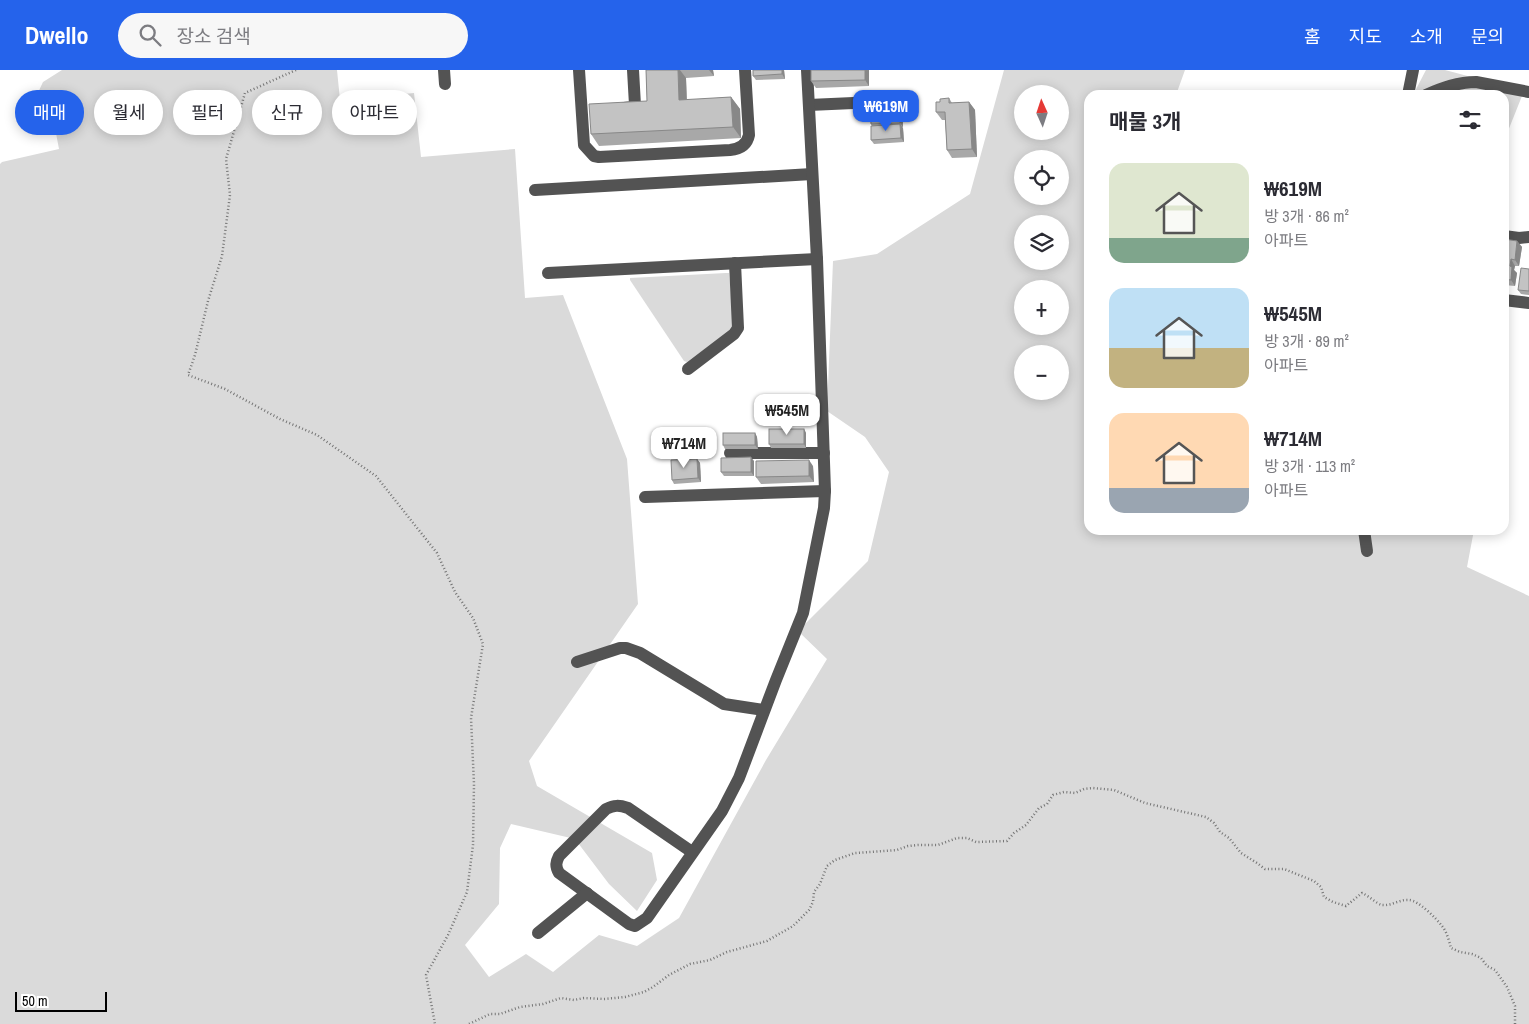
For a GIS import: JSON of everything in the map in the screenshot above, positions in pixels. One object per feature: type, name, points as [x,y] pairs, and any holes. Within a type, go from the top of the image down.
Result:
[{"type":"street","points":[[444,70],[445,84]]},
{"type":"street","points":[[579,70],[586,110],[584,145],[596,157],[734,150],[743,146],[748,138],[745,70]]},
{"type":"street","points":[[611,109],[631,108],[635,105],[633,70]]},
{"type":"street","points":[[692,852],[628,808],[619,805],[606,809],[559,856],[556,861],[556,867],[559,873],[629,924],[635,926],[647,918],[730,797],[802,613],[824,508],[825,491],[807,70]]},
{"type":"street","points":[[1409,90],[1413,70]]},
{"type":"street","points":[[1439,90],[1467,82],[1476,82],[1529,92]]},
{"type":"street","points":[[809,105],[898,101]]},
{"type":"street","points":[[535,190],[812,174]]},
{"type":"street","points":[[1509,237],[1529,237]]},
{"type":"street","points":[[548,273],[816,259]]},
{"type":"street","points":[[688,369],[736,332],[738,326],[735,264]]},
{"type":"street","points":[[1509,301],[1529,303]]},
{"type":"street","points":[[730,453],[824,453]]},
{"type":"street","points":[[645,497],[825,491]]},
{"type":"street","points":[[1365,535],[1367,551]]},
{"type":"street","points":[[577,662],[620,648],[626,648],[640,653],[724,704],[764,710]]},
{"type":"street","points":[[538,933],[587,893]]},
{"type":"path","points":[[296,70],[244,93],[226,158],[230,194],[222,256],[188,374],[225,389],[280,419],[317,435],[376,476],[437,553],[455,592],[473,618],[483,644],[472,718],[473,845],[467,892],[448,935],[426,975],[436,1024]]},
{"type":"path","points":[[469,1024],[490,1014],[500,1014],[520,1007],[542,1004],[561,998],[574,1000],[584,998],[604,999],[625,997],[644,992],[690,964],[710,960],[728,952],[758,945],[793,926],[809,910],[814,902],[814,892],[820,884],[827,866],[836,860],[855,853],[897,850],[918,845],[938,845],[957,838],[967,838],[976,842],[1007,840],[1026,825],[1039,808],[1047,804],[1053,795],[1064,792],[1075,793],[1093,788],[1114,790],[1144,803],[1206,817],[1214,823],[1220,832],[1229,838],[1241,853],[1265,869],[1284,869],[1314,881],[1321,887],[1324,897],[1333,902],[1346,906],[1362,894],[1371,897],[1380,904],[1389,905],[1409,900],[1419,903],[1442,926],[1451,948],[1481,958],[1487,966],[1495,970],[1515,1006],[1515,1024]]},
{"type":"shaded area","points":[[62,70],[337,70],[339,90],[332,90],[332,135],[417,135],[417,120],[421,157],[515,149],[525,298],[563,295],[627,459],[638,604],[529,761],[537,786],[652,853],[657,880],[637,911],[609,884],[575,839],[511,824],[500,848],[499,904],[465,945],[489,977],[526,954],[553,972],[599,935],[637,946],[679,918],[766,760],[827,659],[798,631],[868,561],[889,472],[865,437],[827,411],[833,261],[877,254],[970,194],[1004,70],[1185,70],[1178,90],[1084,90],[1084,535],[1473,535],[1467,567],[1529,596],[1529,1024],[0,1024],[0,164],[59,149],[56,135],[84,135],[84,90],[39,90],[43,82]]},
{"type":"shaded area","points":[[1426,70],[1445,70],[1524,91],[1509,128],[1509,90],[1416,90]]},
{"type":"shaded area","points":[[729,273],[734,328],[687,362],[684,361],[630,280],[630,278]]},
{"type":"building","points":[[646,70],[678,70],[679,100],[731,97],[733,127],[591,134],[589,104],[647,101]]},
{"type":"building","points":[[753,70],[782,70],[782,74],[753,76]]},
{"type":"building","points":[[811,70],[865,70],[865,80],[811,81]]},
{"type":"building","points":[[949,98],[949,103],[969,102],[972,149],[947,150],[945,112],[936,112],[936,102],[940,102],[940,99]]},
{"type":"building","points":[[899,102],[900,123],[871,124],[870,103]]},
{"type":"building","points":[[900,124],[901,138],[871,140],[871,126]]},
{"type":"building","points":[[1509,240],[1517,241],[1515,260],[1511,259],[1511,280],[1509,280]]},
{"type":"building","points":[[1521,268],[1529,269],[1529,291],[1518,290]]},
{"type":"building","points":[[769,429],[804,429],[804,444],[769,444]]},
{"type":"building","points":[[723,433],[755,433],[755,445],[723,445]]},
{"type":"building","points":[[751,457],[751,472],[721,472],[721,458]]},
{"type":"building","points":[[697,459],[698,478],[672,480],[671,460]]},
{"type":"building","points":[[809,460],[809,476],[756,477],[756,461]]}]
